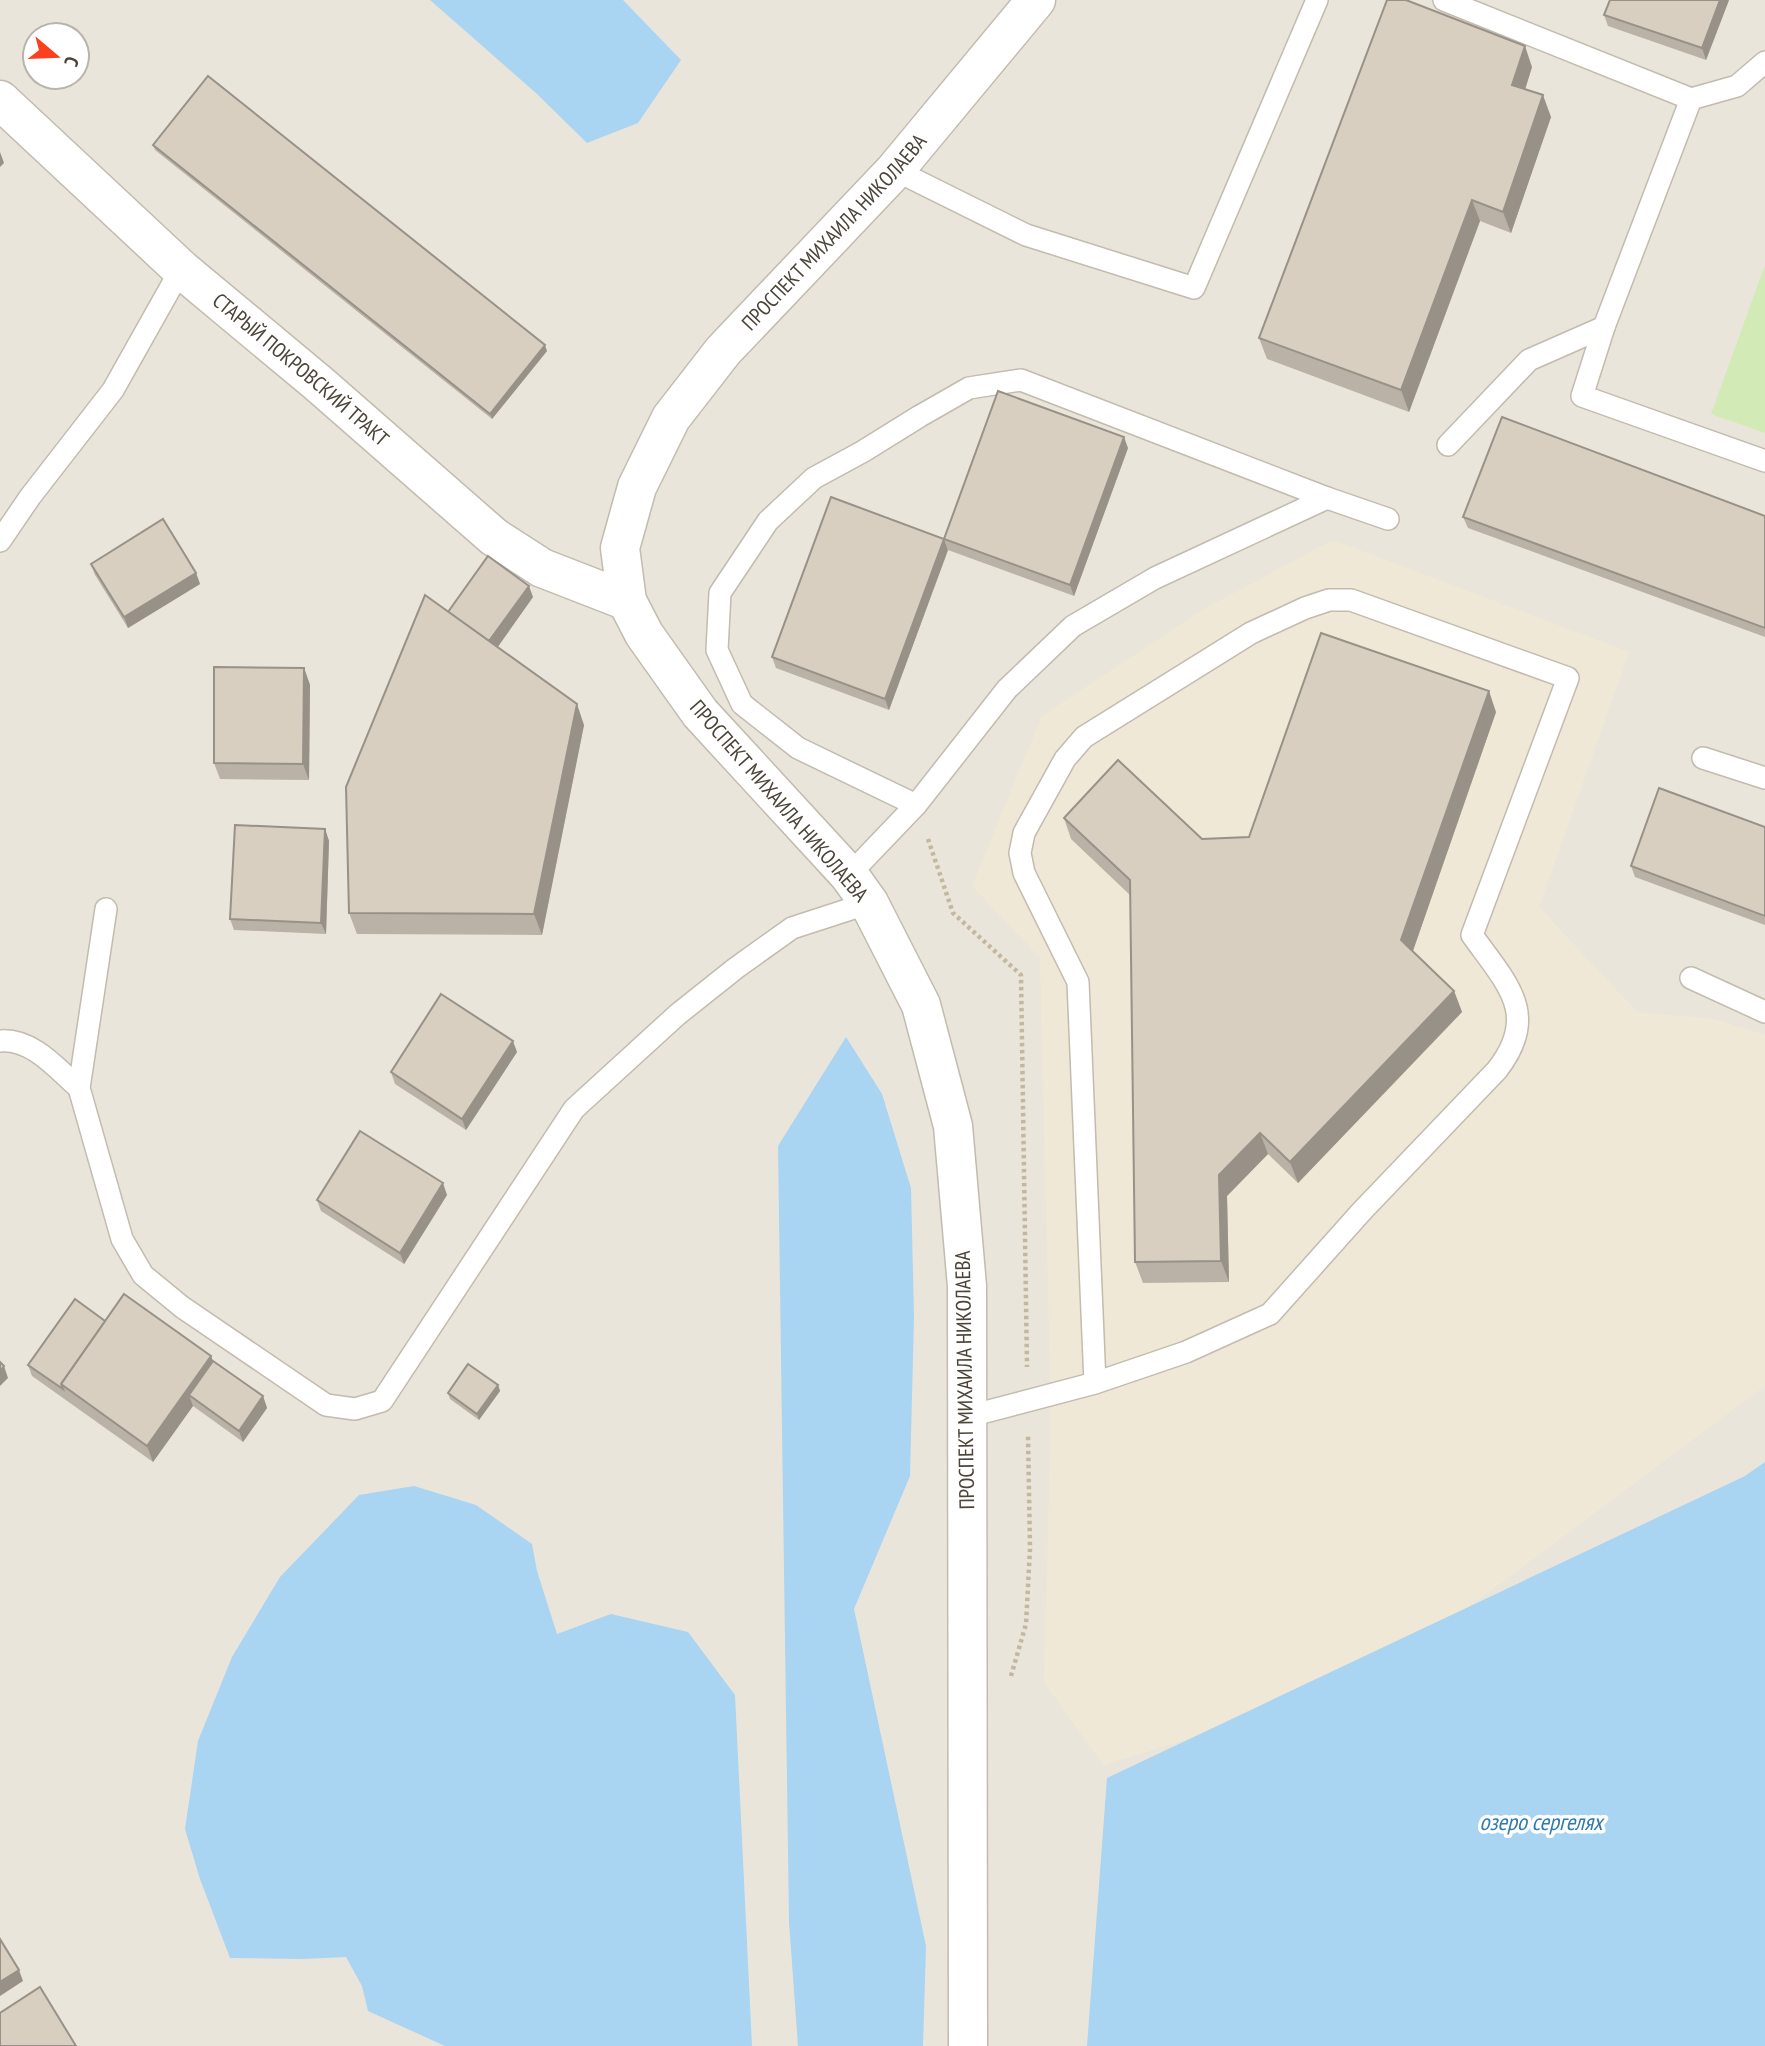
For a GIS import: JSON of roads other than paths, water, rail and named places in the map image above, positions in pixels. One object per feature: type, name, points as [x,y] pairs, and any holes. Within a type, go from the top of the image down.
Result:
[{"type":"street","name":"ПРОСПЕКТ МИХАИЛА НИКОЛАЕВА","points":[[968,2046],[967,1286],[953,1126],[921,1004],[859,889],[700,713],[644,634],[627,601],[620,548],[636,487],[671,418],[723,351],[895,170],[1036,0]]},
{"type":"street","name":"СТАРЫЙ ПОКРОВСКИЙ ТРАКТ","points":[[0,100],[181,268],[494,537],[542,568],[627,601]]},
{"type":"lane","points":[[895,170],[1026,235],[1194,288],[1317,0]]},
{"type":"lane","points":[[1444,0],[1691,99],[1737,86],[1765,62]]},
{"type":"lane","points":[[1691,99],[1604,327],[1582,396],[1765,461]]},
{"type":"lane","points":[[0,541],[30,496],[113,390],[181,268]]},
{"type":"lane","points":[[1448,445],[1529,360],[1604,327]]},
{"type":"lane","points":[[916,805],[788,741],[742,704],[717,650],[720,593],[768,521],[814,478],[969,388],[1021,380],[1388,519]]},
{"type":"lane","points":[[106,909],[79,1088],[122,1239],[143,1275],[182,1307],[327,1405],[355,1409],[382,1401],[574,1109],[677,1015],[736,968],[792,928],[859,889],[916,805],[1007,689],[1073,626],[1155,578],[1328,498]]},
{"type":"lane","points":[[966,1417],[1095,1383],[1186,1352],[1270,1314],[1362,1211],[1510,1055],[1517,1031],[1518,1008],[1511,989],[1472,935],[1568,678],[1364,604],[1351,600],[1329,600],[1251,633],[1084,737],[1065,759],[1024,833],[1020,853],[1024,873],[1078,982],[1095,1383]]},
{"type":"lane","points":[[1703,758],[1765,778]]},
{"type":"lane","points":[[1691,978],[1765,1012]]},
{"type":"lane","points":[[0,1041],[36,1050],[79,1088]]},
{"type":"water","points":[[430,0],[623,0],[681,60],[638,123],[587,143],[537,94]]},
{"type":"water","points":[[846,1037],[882,1094],[911,1188],[914,1317],[910,1476],[854,1609],[926,1946],[923,2046],[798,2046],[789,1922],[778,1146]]},
{"type":"water","name":"озеро сергелях","points":[[1765,1462],[1765,2046],[1087,2046],[1107,1778],[1745,1476]]},
{"type":"water","points":[[414,1486],[476,1505],[532,1544],[537,1571],[557,1634],[611,1614],[688,1632],[735,1695],[752,2046],[445,2046],[368,2011],[362,1986],[346,1957],[230,1958],[200,1879],[185,1829],[198,1741],[232,1657],[280,1577],[359,1495]]}]
